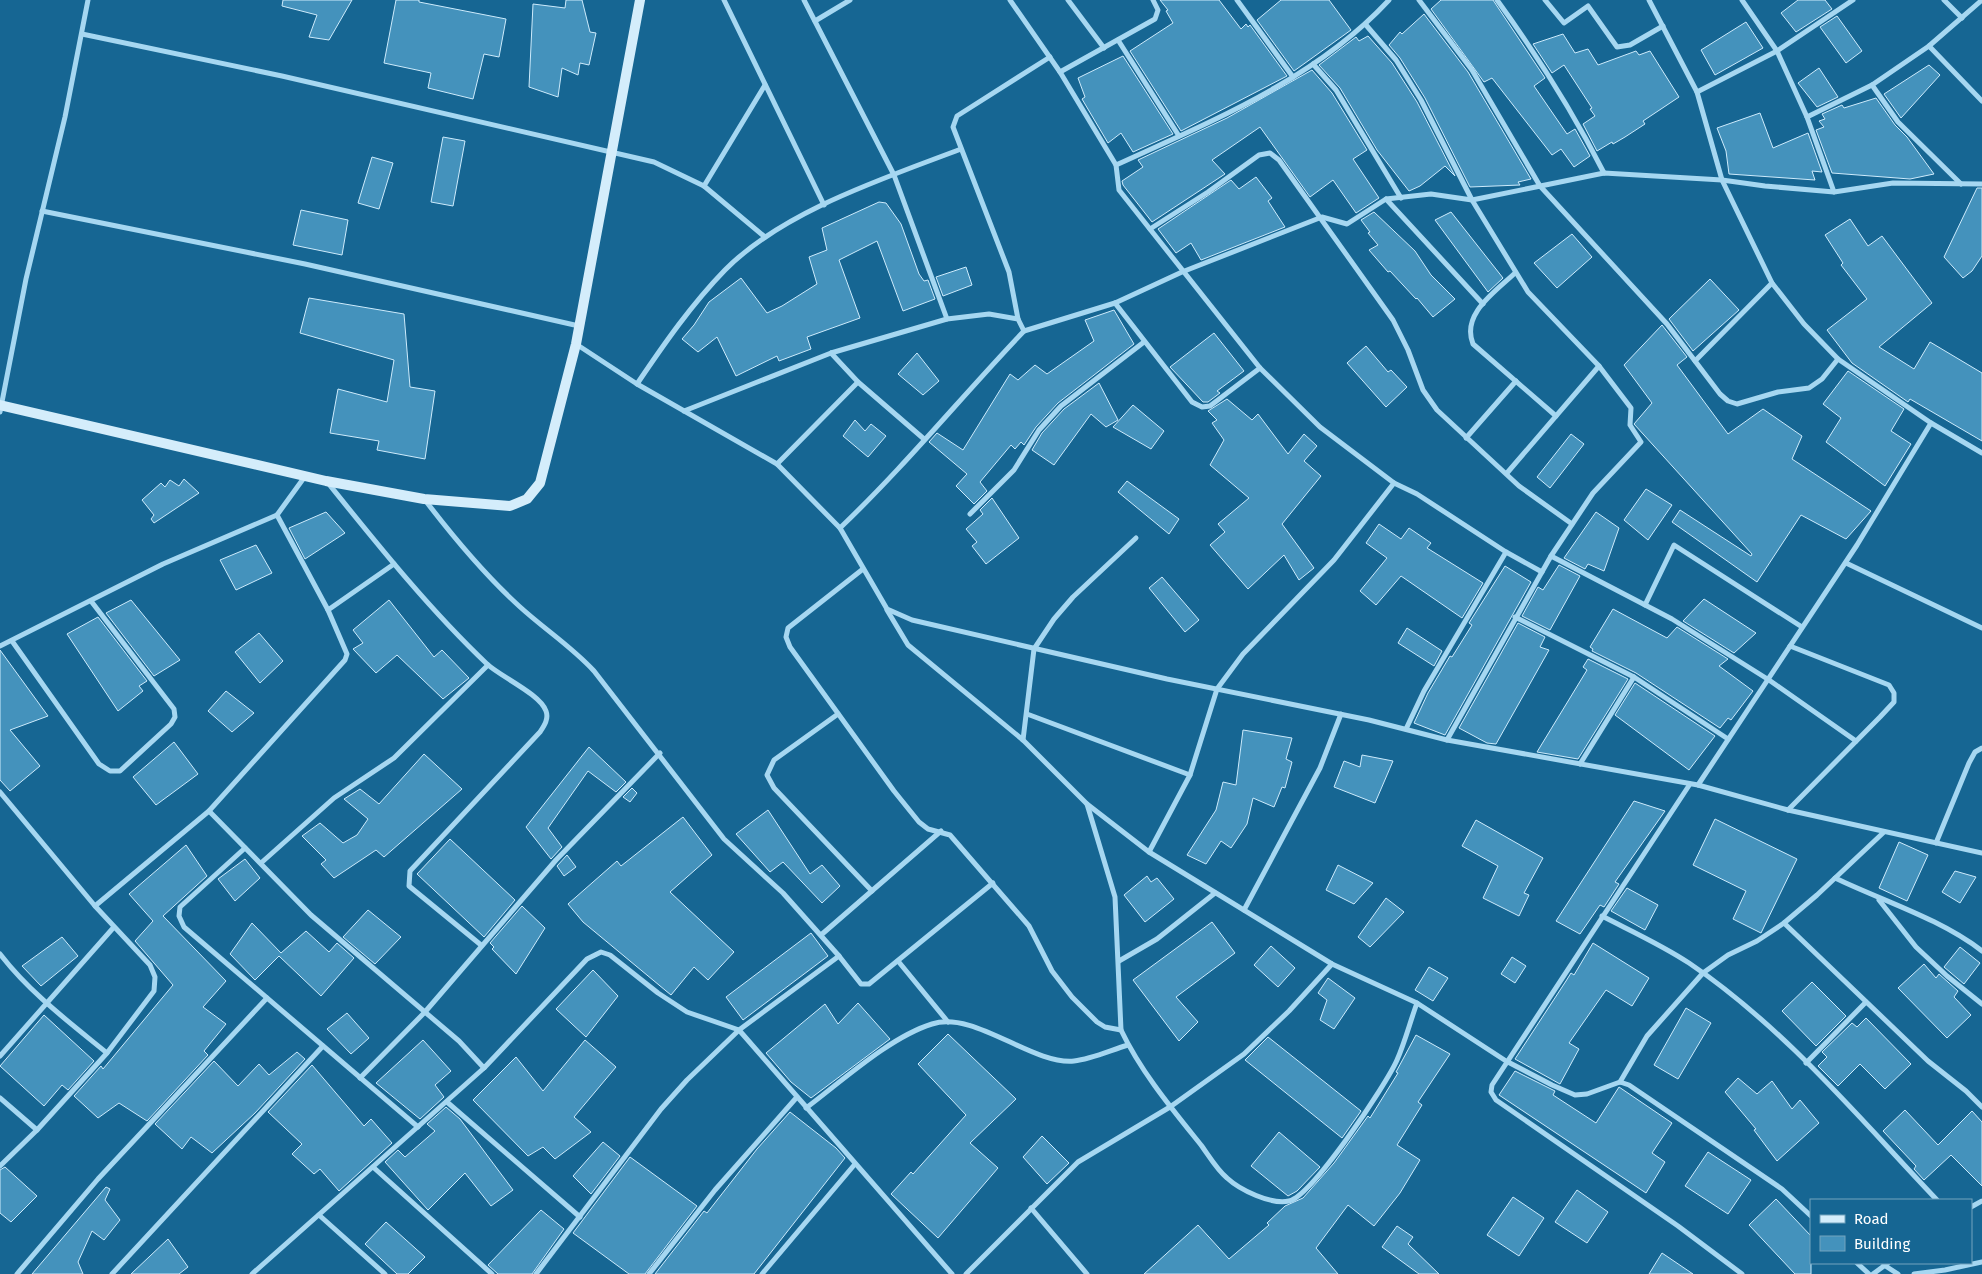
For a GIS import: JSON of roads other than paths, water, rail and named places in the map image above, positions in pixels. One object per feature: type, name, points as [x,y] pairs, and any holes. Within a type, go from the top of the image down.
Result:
[{"type":"street","points":[[88,0],[65,117],[26,279],[1,408],[307,475],[326,481],[424,499],[510,506],[527,499],[540,483],[576,344],[640,0]]},
{"type":"street","points":[[724,0],[824,205]]},
{"type":"street","points":[[804,0],[894,175],[947,319]]},
{"type":"street","points":[[815,21],[850,0]]},
{"type":"street","points":[[1010,0],[1060,72],[1116,165],[1119,190],[1182,272],[1260,368],[1320,427],[1394,484],[1417,494],[1506,552],[1542,572]]},
{"type":"street","points":[[1068,0],[1104,48]]},
{"type":"street","points":[[1060,72],[1155,19],[1158,10],[1153,0]]},
{"type":"street","points":[[1237,0],[1293,77]]},
{"type":"street","points":[[1116,165],[1225,115],[1293,77],[1366,25],[1389,0]]},
{"type":"street","points":[[1419,0],[1472,70],[1540,186],[1667,324],[1728,402],[1738,404],[1778,392],[1809,388],[1822,379],[1838,359]]},
{"type":"street","points":[[1496,0],[1545,68],[1582,129],[1604,173]]},
{"type":"street","points":[[1545,0],[1564,23],[1588,6],[1617,47],[1630,45],[1663,26]]},
{"type":"street","points":[[1650,0],[1697,92],[1722,180],[1772,283],[1804,324],[1838,359],[1931,423],[1982,453]]},
{"type":"street","points":[[1742,0],[1776,51],[1807,117],[1834,192]]},
{"type":"street","points":[[1697,92],[1776,51],[1851,0]]},
{"type":"street","points":[[1944,0],[1962,18]]},
{"type":"street","points":[[1807,117],[1872,85],[1929,46],[1981,4]]},
{"type":"street","points":[[1366,25],[1396,60],[1421,100],[1472,200],[1515,273],[1528,292],[1599,366],[1631,408],[1630,425],[1641,442],[1592,493],[1551,556],[1515,617],[1447,740]]},
{"type":"street","points":[[82,34],[282,76],[654,162],[704,186],[765,236]]},
{"type":"street","points":[[1118,40],[1179,136]]},
{"type":"street","points":[[1929,46],[1982,101]]},
{"type":"street","points":[[1024,331],[1018,319],[1009,272],[953,126],[957,116],[1050,57]]},
{"type":"street","points":[[1313,64],[1336,90],[1401,198]]},
{"type":"street","points":[[704,186],[765,85]]},
{"type":"street","points":[[1872,85],[1898,122],[1961,184]]},
{"type":"street","points":[[637,384],[682,320],[726,269],[765,236],[824,205],[961,149]]},
{"type":"street","points":[[1150,229],[1208,192],[1259,154],[1270,153],[1279,160],[1322,217],[1393,320],[1408,350],[1423,390],[1437,410],[1519,486],[1572,524]]},
{"type":"street","points":[[840,528],[885,485],[924,439],[1024,331],[1115,303],[1182,272],[1322,217],[1348,224],[1386,199],[1431,194],[1472,200],[1604,173],[1722,180],[1834,192],[1894,184],[1982,184]]},
{"type":"street","points":[[1386,199],[1482,304]]},
{"type":"street","points":[[42,212],[306,264],[579,326]]},
{"type":"street","points":[[1515,273],[1482,304],[1471,320],[1469,334],[1474,344],[1556,416]]},
{"type":"street","points":[[1695,361],[1772,283]]},
{"type":"street","points":[[1115,303],[1192,402],[1202,407],[1210,406],[1260,368]]},
{"type":"street","points":[[684,410],[832,353],[947,319],[989,314],[1018,319]]},
{"type":"street","points":[[970,514],[1014,470],[1040,430],[1061,406],[1144,342]]},
{"type":"street","points":[[576,344],[637,384],[777,464],[840,528],[908,645],[1024,740],[1087,804],[1149,852],[1332,964],[1417,1003],[1506,1062],[1575,1095],[1587,1094],[1620,1082],[1630,1085],[1782,1189],[1810,1215]]},
{"type":"street","points":[[832,353],[858,382],[924,439]]},
{"type":"street","points":[[1507,473],[1599,366]]},
{"type":"street","points":[[1466,438],[1516,381]]},
{"type":"street","points":[[777,464],[858,382]]},
{"type":"street","points":[[1698,785],[1846,563],[1931,423]]},
{"type":"street","points":[[0,646],[163,564],[277,515],[307,475]]},
{"type":"street","points":[[326,481],[394,564],[488,665],[536,699],[546,711],[547,721],[540,732],[410,871],[409,886],[481,945]]},
{"type":"street","points":[[1149,852],[1190,775],[1217,689],[1243,654],[1334,560],[1394,484]]},
{"type":"street","points":[[424,499],[462,547],[520,607],[578,653],[660,753],[694,804],[724,839],[783,893],[821,935],[861,984],[870,984],[994,884]]},
{"type":"street","points":[[95,906],[209,811],[345,660],[347,654],[328,610],[277,515]]},
{"type":"street","points":[[1024,740],[1034,649],[1054,619],[1074,597],[1136,538]]},
{"type":"street","points":[[1645,605],[1674,544],[1802,627]]},
{"type":"street","points":[[1406,729],[1424,691],[1506,552]]},
{"type":"street","points":[[1551,556],[1645,605],[1769,680],[1856,741]]},
{"type":"street","points":[[1846,563],[1982,628]]},
{"type":"street","points":[[328,610],[394,564]]},
{"type":"street","points":[[864,569],[788,628],[786,637],[790,647],[919,822],[928,829],[950,835],[1029,926],[1052,971],[1072,997],[1097,1022],[1105,1027],[1121,1030]]},
{"type":"street","points":[[12,640],[99,764],[110,771],[120,770],[171,724],[175,716],[174,710],[91,601]]},
{"type":"street","points":[[887,610],[912,620],[1034,649],[1341,714],[1447,740],[1698,785],[1788,810],[1982,853]]},
{"type":"street","points":[[1515,617],[1634,677],[1728,739]]},
{"type":"street","points":[[1788,810],[1894,702],[1894,693],[1889,685],[1790,646]]},
{"type":"street","points":[[261,863],[334,798],[394,758],[488,665]]},
{"type":"street","points":[[1580,764],[1634,677]]},
{"type":"street","points":[[838,714],[774,760],[767,775],[774,788],[872,891]]},
{"type":"street","points":[[1027,714],[1190,775]]},
{"type":"street","points":[[1244,910],[1320,768],[1341,714]]},
{"type":"street","points":[[1936,843],[1969,763],[1975,752],[1982,748]]},
{"type":"street","points":[[360,1078],[425,1012],[556,860],[660,753]]},
{"type":"street","points":[[1690,784],[1506,1062],[1492,1085],[1491,1092],[1496,1100],[1678,1226],[1742,1274]]},
{"type":"street","points":[[0,792],[95,906],[150,965],[155,977],[154,991],[107,1053],[37,1130],[0,1166]]},
{"type":"street","points":[[1087,804],[1115,897],[1121,1030],[1128,1045],[1170,1107],[1226,1178],[1248,1191],[1278,1202],[1292,1200],[1310,1183],[1353,1131],[1371,1104],[1396,1061],[1417,1003]]},
{"type":"street","points":[[209,811],[311,915],[459,1041],[484,1068]]},
{"type":"street","points":[[821,935],[941,831]]},
{"type":"street","points":[[1620,1082],[1647,1036],[1703,973],[1728,955],[1757,941],[1784,923],[1884,832]]},
{"type":"street","points":[[245,848],[180,906],[179,916],[184,927],[418,1127]]},
{"type":"street","points":[[1835,878],[1966,938],[1982,951]]},
{"type":"street","points":[[1119,960],[1157,939],[1215,893]]},
{"type":"street","points":[[1878,898],[1916,947],[1947,976],[1982,1004]]},
{"type":"street","points":[[1602,916],[1687,962],[1766,1024],[1834,1090],[1936,1199]]},
{"type":"street","points":[[1784,923],[1928,1061],[1966,1091],[1982,1107]]},
{"type":"street","points":[[0,1056],[114,927]]},
{"type":"street","points":[[252,1274],[484,1068],[587,959],[601,952],[610,955],[658,993],[687,1012],[739,1030],[952,1274]]},
{"type":"street","points":[[0,954],[14,972],[47,1004],[107,1053]]},
{"type":"street","points":[[536,1274],[661,1109],[687,1080],[739,1030],[839,956]]},
{"type":"street","points":[[898,961],[948,1022]]},
{"type":"street","points":[[966,1274],[1078,1162],[1170,1107],[1244,1054],[1289,1011],[1332,964]]},
{"type":"street","points":[[17,1274],[98,1179],[267,998]]},
{"type":"street","points":[[1806,1063],[1866,1002]]},
{"type":"street","points":[[806,1108],[902,1037],[934,1023],[948,1022],[961,1024],[1049,1058],[1073,1061],[1128,1045]]},
{"type":"street","points":[[112,1274],[323,1046]]},
{"type":"street","points":[[649,1274],[715,1190],[797,1097]]},
{"type":"street","points":[[0,1098],[37,1130]]},
{"type":"street","points":[[447,1102],[580,1217]]},
{"type":"street","points":[[762,1274],[855,1164]]},
{"type":"street","points":[[373,1167],[492,1274]]},
{"type":"street","points":[[1031,1208],[1087,1274]]},
{"type":"street","points":[[319,1215],[386,1274]]},
{"type":"street","points":[[1914,1274],[1982,1262]]},
{"type":"street","points":[[1858,1264],[1869,1274]]},
{"type":"street","points":[[1873,1274],[1886,1264],[1898,1274]]}]
